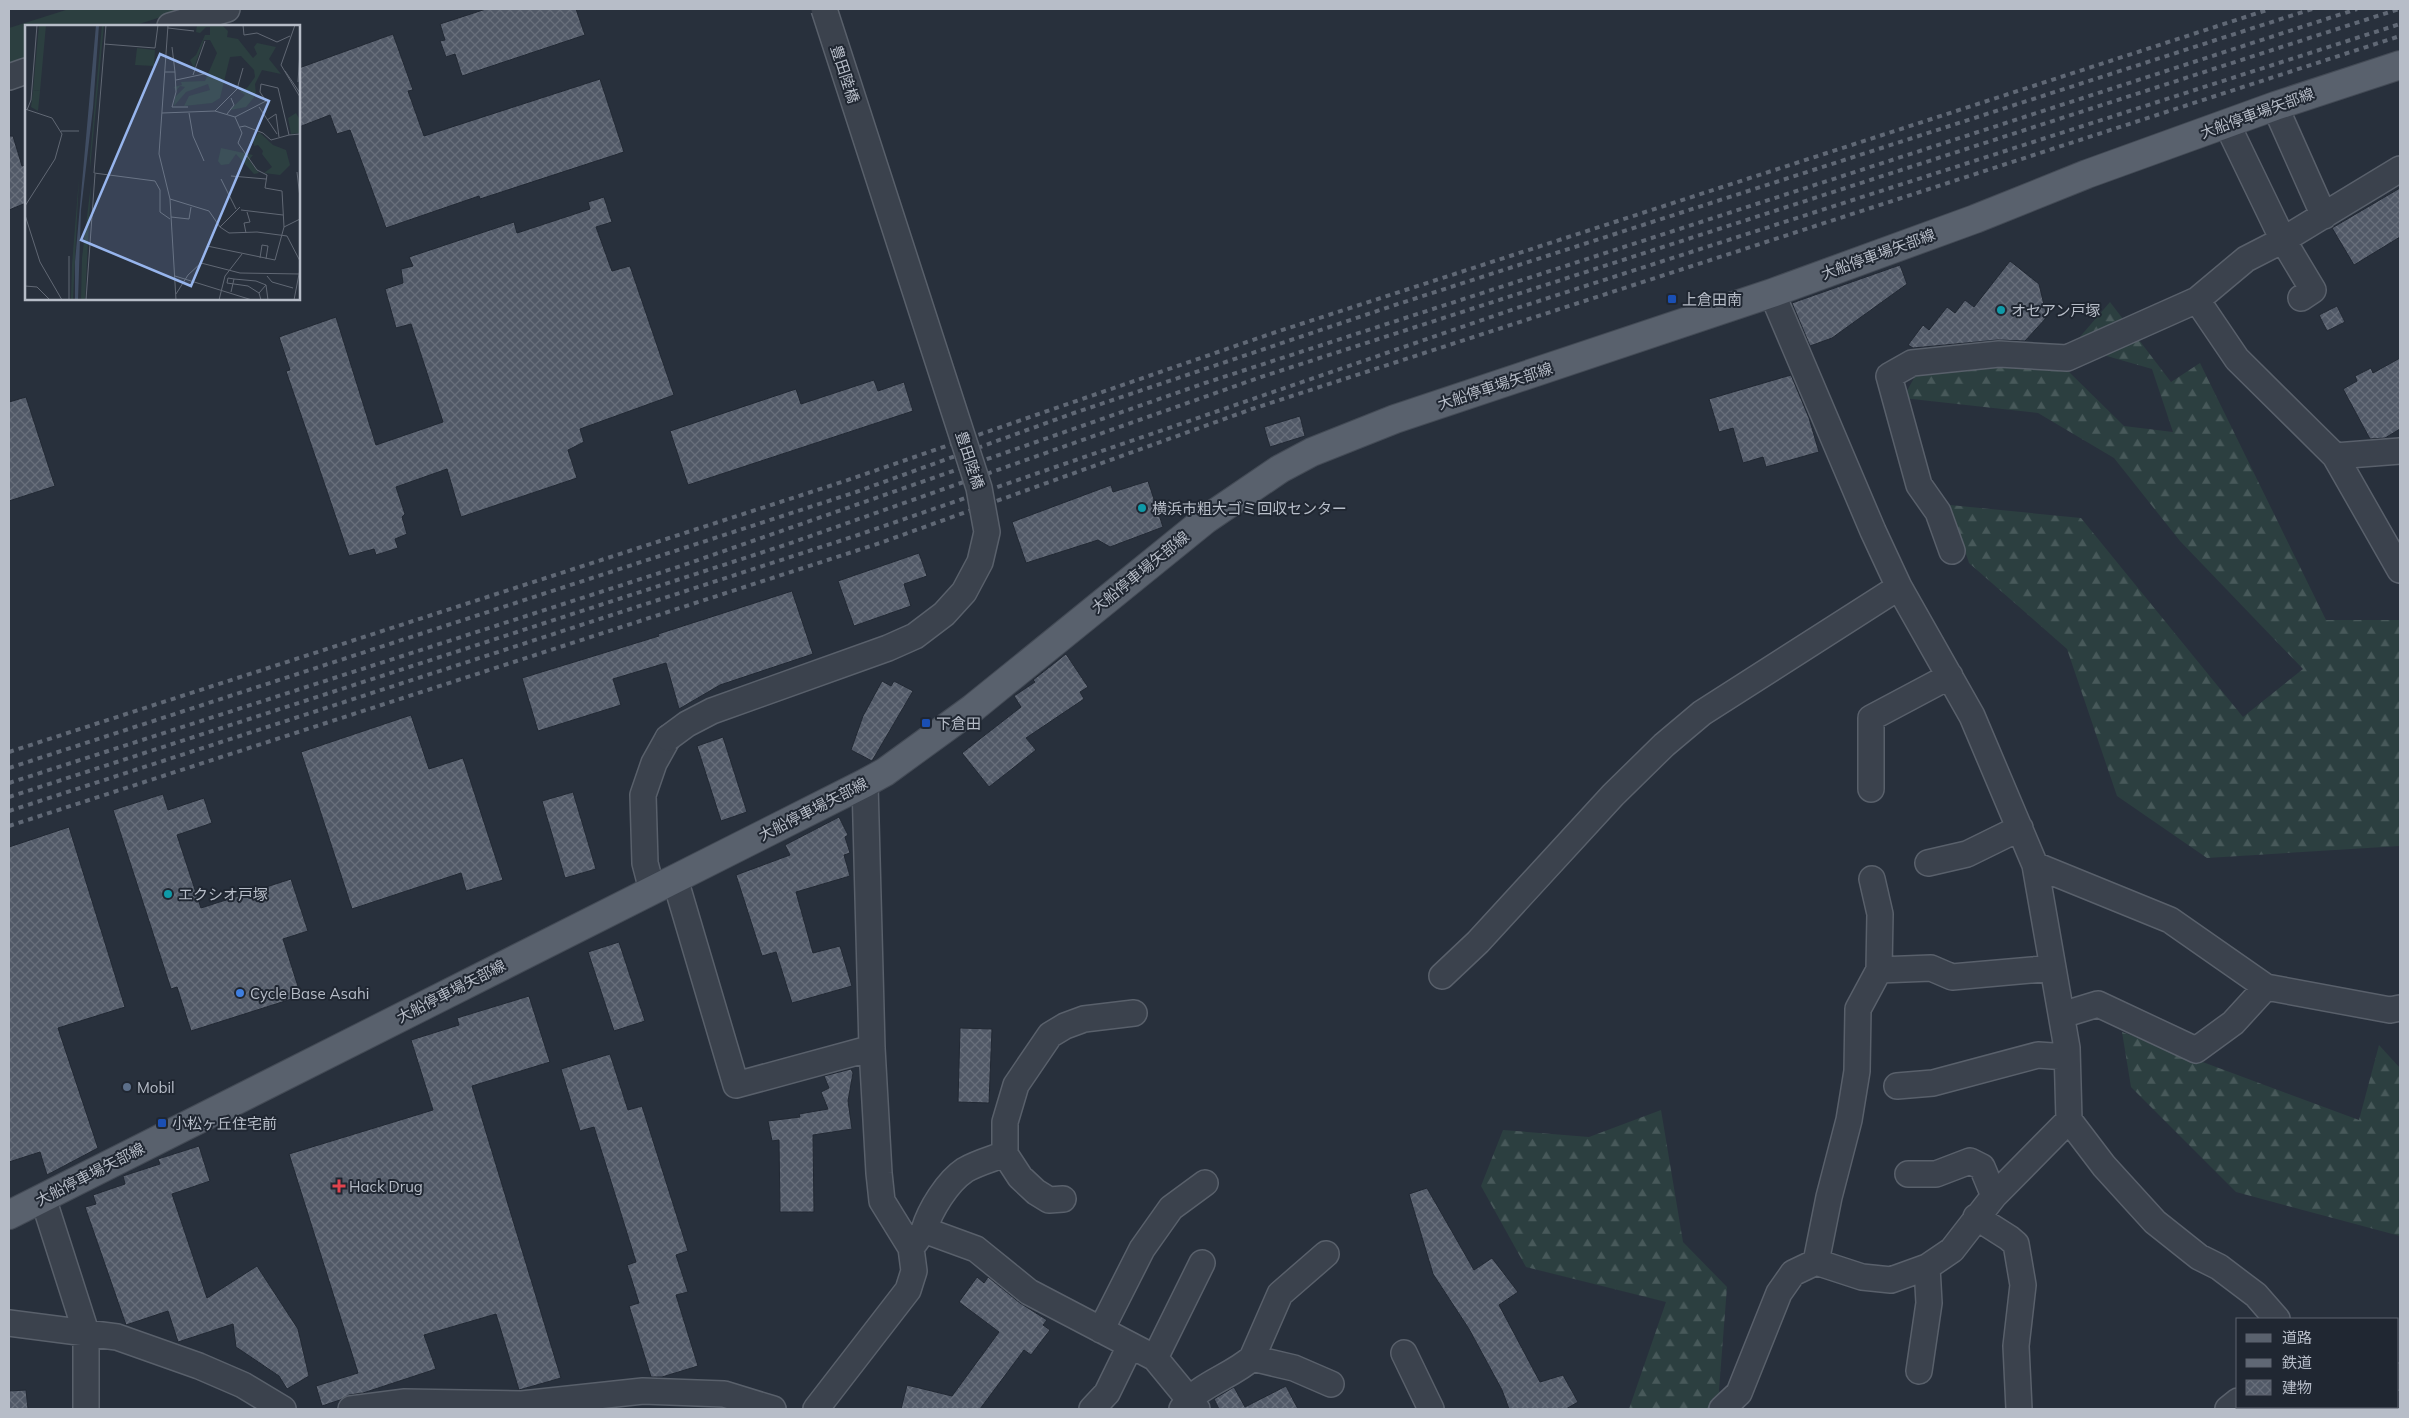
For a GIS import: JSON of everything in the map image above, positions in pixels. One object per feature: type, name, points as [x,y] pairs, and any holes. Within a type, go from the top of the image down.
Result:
[{"type":"main road","name":"大船停車場矢部線","points":[[9,1215],[885,772],[973,708],[1206,520],[1280,469],[1347,437],[1395,419],[1772,293],[1975,219],[2086,174],[2275,106],[2400,65]]},
{"type":"street","points":[[173,25],[227,9]]},
{"type":"street","name":"豊田陸橋","points":[[664,884],[645,863],[643,795],[654,763],[668,738],[687,724],[712,711],[888,648],[915,636],[944,614],[964,592],[980,562],[987,532],[979,488],[824,9]]},
{"type":"street","points":[[9,77],[25,71]]},
{"type":"street","points":[[2275,106],[2324,216]]},
{"type":"street","points":[[2227,124],[2283,240],[2313,290],[2301,298]]},
{"type":"street","points":[[1952,550],[1938,512],[1919,486],[1889,376],[1912,363],[1999,354],[2067,358],[2196,300],[2246,259],[2283,240],[2400,169]]},
{"type":"street","points":[[1772,293],[1872,530],[1899,587],[1972,716],[2035,865],[2062,1015],[2067,1057],[2069,1120],[2104,1166],[2155,1222],[2199,1257],[2219,1267],[2256,1295],[2276,1318]]},
{"type":"street","points":[[2196,300],[2237,359],[2335,456],[2400,570]]},
{"type":"street","points":[[2335,456],[2400,451]]},
{"type":"street","points":[[1442,976],[1478,942],[1613,795],[1664,745],[1702,713],[1899,587]]},
{"type":"street","points":[[1871,789],[1871,718],[1950,676]]},
{"type":"street","points":[[865,783],[872,1048],[882,1201],[918,1239],[976,1249],[1030,1292],[1155,1358],[1189,1406],[1252,1358],[1280,1294],[1326,1254]]},
{"type":"street","points":[[1928,863],[1966,854],[2020,828]]},
{"type":"street","points":[[2035,865],[2170,920],[2266,987],[2390,1010],[2400,1008]]},
{"type":"street","points":[[1816,1262],[1829,1197],[1849,1120],[1856,1081],[1858,1009],[1879,970],[1880,914],[1872,879]]},
{"type":"street","points":[[664,884],[736,1085],[872,1048]]},
{"type":"street","points":[[1879,970],[1931,968],[1952,977],[2053,968]]},
{"type":"street","points":[[2062,1015],[2098,1004],[2196,1050],[2233,1023],[2266,987]]},
{"type":"street","points":[[1063,1199],[1049,1200],[1036,1192],[1020,1177],[1005,1154],[1005,1122],[1016,1085],[1050,1035],[1064,1026],[1084,1019],[1134,1013]]},
{"type":"street","points":[[1898,1086],[1933,1083],[2038,1055],[2067,1057]]},
{"type":"street","points":[[1730,1406],[1739,1393],[1779,1293],[1793,1273],[1816,1262],[1862,1276],[1891,1280],[1927,1267],[1952,1250],[1976,1216],[2069,1120]]},
{"type":"street","points":[[816,1409],[908,1290],[914,1271],[918,1239],[928,1218],[953,1181],[966,1170],[1005,1154]]},
{"type":"street","points":[[1908,1174],[1936,1174],[1970,1161],[1982,1167],[1994,1196]]},
{"type":"street","points":[[1101,1330],[1142,1249],[1171,1208],[1205,1183]]},
{"type":"street","points":[[43,1198],[86,1332],[86,1409]]},
{"type":"street","points":[[1976,1216],[2016,1244],[2022,1285],[2016,1346],[2019,1409]]},
{"type":"street","points":[[1155,1358],[1202,1263]]},
{"type":"street","points":[[1919,1371],[1929,1303],[1927,1267]]},
{"type":"street","points":[[9,1323],[118,1337],[199,1366],[243,1385],[283,1409]]},
{"type":"street","points":[[1092,1409],[1107,1393],[1130,1346]]},
{"type":"street","points":[[1404,1353],[1431,1409]]},
{"type":"street","points":[[1252,1358],[1294,1368],[1331,1384]]},
{"type":"street","points":[[352,1409],[405,1402],[523,1407],[643,1390],[724,1394],[774,1409]]},
{"type":"green space","points":[[69,9],[186,9],[136,25],[25,25],[25,61],[9,67],[9,28]]},
{"type":"green space","points":[[2110,302],[2171,382],[2200,363],[2326,620],[2400,620],[2400,846],[2207,858],[2117,796],[2067,649],[1969,563],[1950,505],[2081,518],[2243,717],[2303,669],[2180,541],[2114,458],[2038,413],[1903,398],[1919,369],[2004,361],[2066,369],[2124,426],[2173,432],[2152,369],[2072,346]]},
{"type":"green space","points":[[2122,1032],[2359,1120],[2379,1045],[2400,1068],[2400,1236],[2236,1192],[2131,1087]]},
{"type":"green space","points":[[1661,1110],[1683,1242],[1727,1287],[1719,1390],[1723,1409],[1629,1409],[1666,1302],[1526,1267],[1481,1186],[1503,1130],[1589,1137]]},
{"type":"building","points":[[486,9],[576,9],[585,35],[462,76],[455,54],[446,57],[440,41],[445,40],[440,24]]},
{"type":"building","points":[[393,34],[413,90],[408,91],[424,136],[600,79],[624,152],[480,199],[479,196],[386,228],[350,130],[337,134],[330,115],[300,127],[300,68]]},
{"type":"building","points":[[9,136],[13,136],[22,166],[25,165],[25,203],[9,210]]},
{"type":"building","points":[[2400,188],[2400,237],[2354,265],[2332,228]]},
{"type":"building","points":[[604,197],[612,222],[596,227],[612,271],[630,266],[674,395],[580,429],[584,442],[568,450],[577,478],[461,517],[447,469],[396,487],[405,514],[402,517],[407,534],[395,539],[398,548],[376,555],[374,549],[349,556],[286,371],[290,370],[279,337],[336,317],[376,445],[443,422],[411,324],[396,328],[385,289],[403,283],[401,269],[413,266],[409,257],[514,222],[517,233],[590,209],[588,202]]},
{"type":"building","name":"オセアン戸塚","points":[[2010,261],[2039,284],[2047,317],[2025,341],[1998,340],[1913,348],[1908,345],[1923,325],[1929,330],[1947,307],[1955,313],[1965,300],[1974,307]]},
{"type":"building","points":[[1900,265],[1907,284],[1832,338],[1810,346],[1792,303]]},
{"type":"building","points":[[2337,306],[2345,322],[2327,331],[2319,315]]},
{"type":"building","points":[[2400,358],[2400,429],[2385,438],[2370,439],[2343,389],[2357,381],[2355,376],[2371,368],[2373,373]]},
{"type":"building","points":[[1791,375],[1809,418],[1819,452],[1766,467],[1763,457],[1743,463],[1733,428],[1719,432],[1709,399]]},
{"type":"building","points":[[874,380],[878,391],[904,382],[913,411],[688,485],[670,431],[796,389],[801,404]]},
{"type":"building","points":[[26,397],[55,486],[9,501],[9,402]]},
{"type":"building","points":[[1300,416],[1305,436],[1270,447],[1264,427]]},
{"type":"building","points":[[1148,481],[1163,527],[1110,547],[1098,540],[1026,563],[1012,522],[1111,485],[1113,492]]},
{"type":"building","points":[[919,553],[927,576],[904,584],[911,606],[854,626],[838,581]]},
{"type":"building","points":[[792,591],[813,654],[720,685],[679,709],[666,663],[613,679],[621,705],[538,731],[522,678],[659,636],[658,634]]},
{"type":"building","points":[[1066,654],[1088,687],[1080,692],[1084,699],[1026,738],[1036,750],[989,787],[962,753],[1021,707],[1014,696],[1035,682],[1033,680]]},
{"type":"building","points":[[882,681],[891,686],[894,681],[913,691],[872,761],[851,750],[863,716]]},
{"type":"building","points":[[411,715],[429,769],[463,758],[503,880],[466,891],[461,873],[352,909],[301,752]]},
{"type":"building","points":[[723,737],[747,812],[721,821],[697,746]]},
{"type":"building","points":[[573,792],[596,869],[565,878],[542,801]]},
{"type":"building","name":"エクシオ戸塚","points":[[163,794],[168,810],[204,798],[212,823],[177,835],[201,908],[291,879],[308,931],[283,939],[301,996],[191,1031],[177,987],[171,989],[113,810]]},
{"type":"building","points":[[839,817],[848,835],[845,837],[850,853],[844,855],[850,876],[796,892],[813,953],[840,946],[852,986],[792,1003],[776,952],[762,956],[736,875],[790,855],[785,845]]},
{"type":"building","points":[[69,827],[125,1007],[58,1028],[98,1148],[47,1175],[40,1152],[9,1162],[9,847]]},
{"type":"building","points":[[619,942],[645,1021],[614,1031],[588,952]]},
{"type":"building","points":[[529,996],[550,1062],[472,1086],[561,1378],[519,1390],[496,1314],[424,1335],[436,1369],[363,1393],[349,1395],[322,1406],[316,1386],[358,1373],[289,1154],[433,1110],[411,1040],[459,1025],[457,1018]]},
{"type":"building","points":[[960,1028],[992,1029],[989,1103],[958,1102]]},
{"type":"building","points":[[610,1054],[628,1110],[642,1106],[688,1251],[676,1255],[688,1292],[676,1295],[698,1366],[662,1377],[651,1377],[629,1306],[639,1303],[627,1265],[636,1262],[594,1127],[580,1131],[561,1069]]},
{"type":"building","points":[[851,1069],[853,1073],[848,1101],[852,1129],[813,1135],[814,1212],[780,1212],[779,1140],[772,1141],[768,1121],[800,1117],[799,1114],[828,1109],[821,1092],[829,1088],[824,1076]]},
{"type":"building","points":[[199,1146],[210,1181],[172,1194],[207,1298],[257,1266],[298,1329],[309,1376],[287,1389],[279,1376],[236,1347],[233,1324],[178,1342],[168,1311],[126,1325],[85,1207],[96,1204],[93,1195],[125,1184],[123,1176],[160,1164],[158,1159]]},
{"type":"building","points":[[1427,1188],[1474,1270],[1492,1258],[1518,1292],[1499,1305],[1540,1382],[1563,1375],[1578,1402],[1566,1409],[1509,1409],[1502,1390],[1469,1329],[1433,1274],[1409,1194]]},
{"type":"building","points":[[977,1277],[984,1283],[988,1277],[1020,1303],[1047,1320],[1043,1325],[1050,1330],[1031,1355],[1024,1350],[980,1409],[901,1409],[907,1385],[952,1396],[999,1332],[959,1302]]},
{"type":"building","points":[[1286,1386],[1298,1409],[1219,1409],[1214,1399],[1234,1387],[1245,1407]]},
{"type":"building","points":[[26,1390],[28,1409],[9,1409],[9,1391]]},
{"type":"railway","points":[[9,752],[845,481],[1270,334],[2270,9]]},
{"type":"railway","points":[[9,768],[856,492],[1074,413],[1395,305],[2312,9]]},
{"type":"railway","points":[[9,783],[681,566],[1205,383],[2357,9]]},
{"type":"railway","points":[[9,797],[788,544],[1261,377],[2399,9]]},
{"type":"railway","points":[[9,811],[858,535],[1517,308],[2400,24]]},
{"type":"railway","points":[[9,826],[880,543],[1252,409],[2400,36]]},
{"type":"place","name":"上倉田南","points":[[1672,299]]},
{"type":"place","name":"オセアン戸塚","points":[[2001,310]]},
{"type":"place","name":"横浜市粗大ゴミ回収センター","points":[[1142,508]]},
{"type":"place","name":"下倉田","points":[[926,723]]},
{"type":"place","name":"エクシオ戸塚","points":[[168,894]]},
{"type":"place","name":"Cycle Base Asahi","points":[[240,993]]},
{"type":"place","name":"Mobil","points":[[127,1087]]},
{"type":"place","name":"小松ヶ丘住宅前","points":[[162,1123]]},
{"type":"place","name":"Hack Drug","points":[[339,1186]]}]
